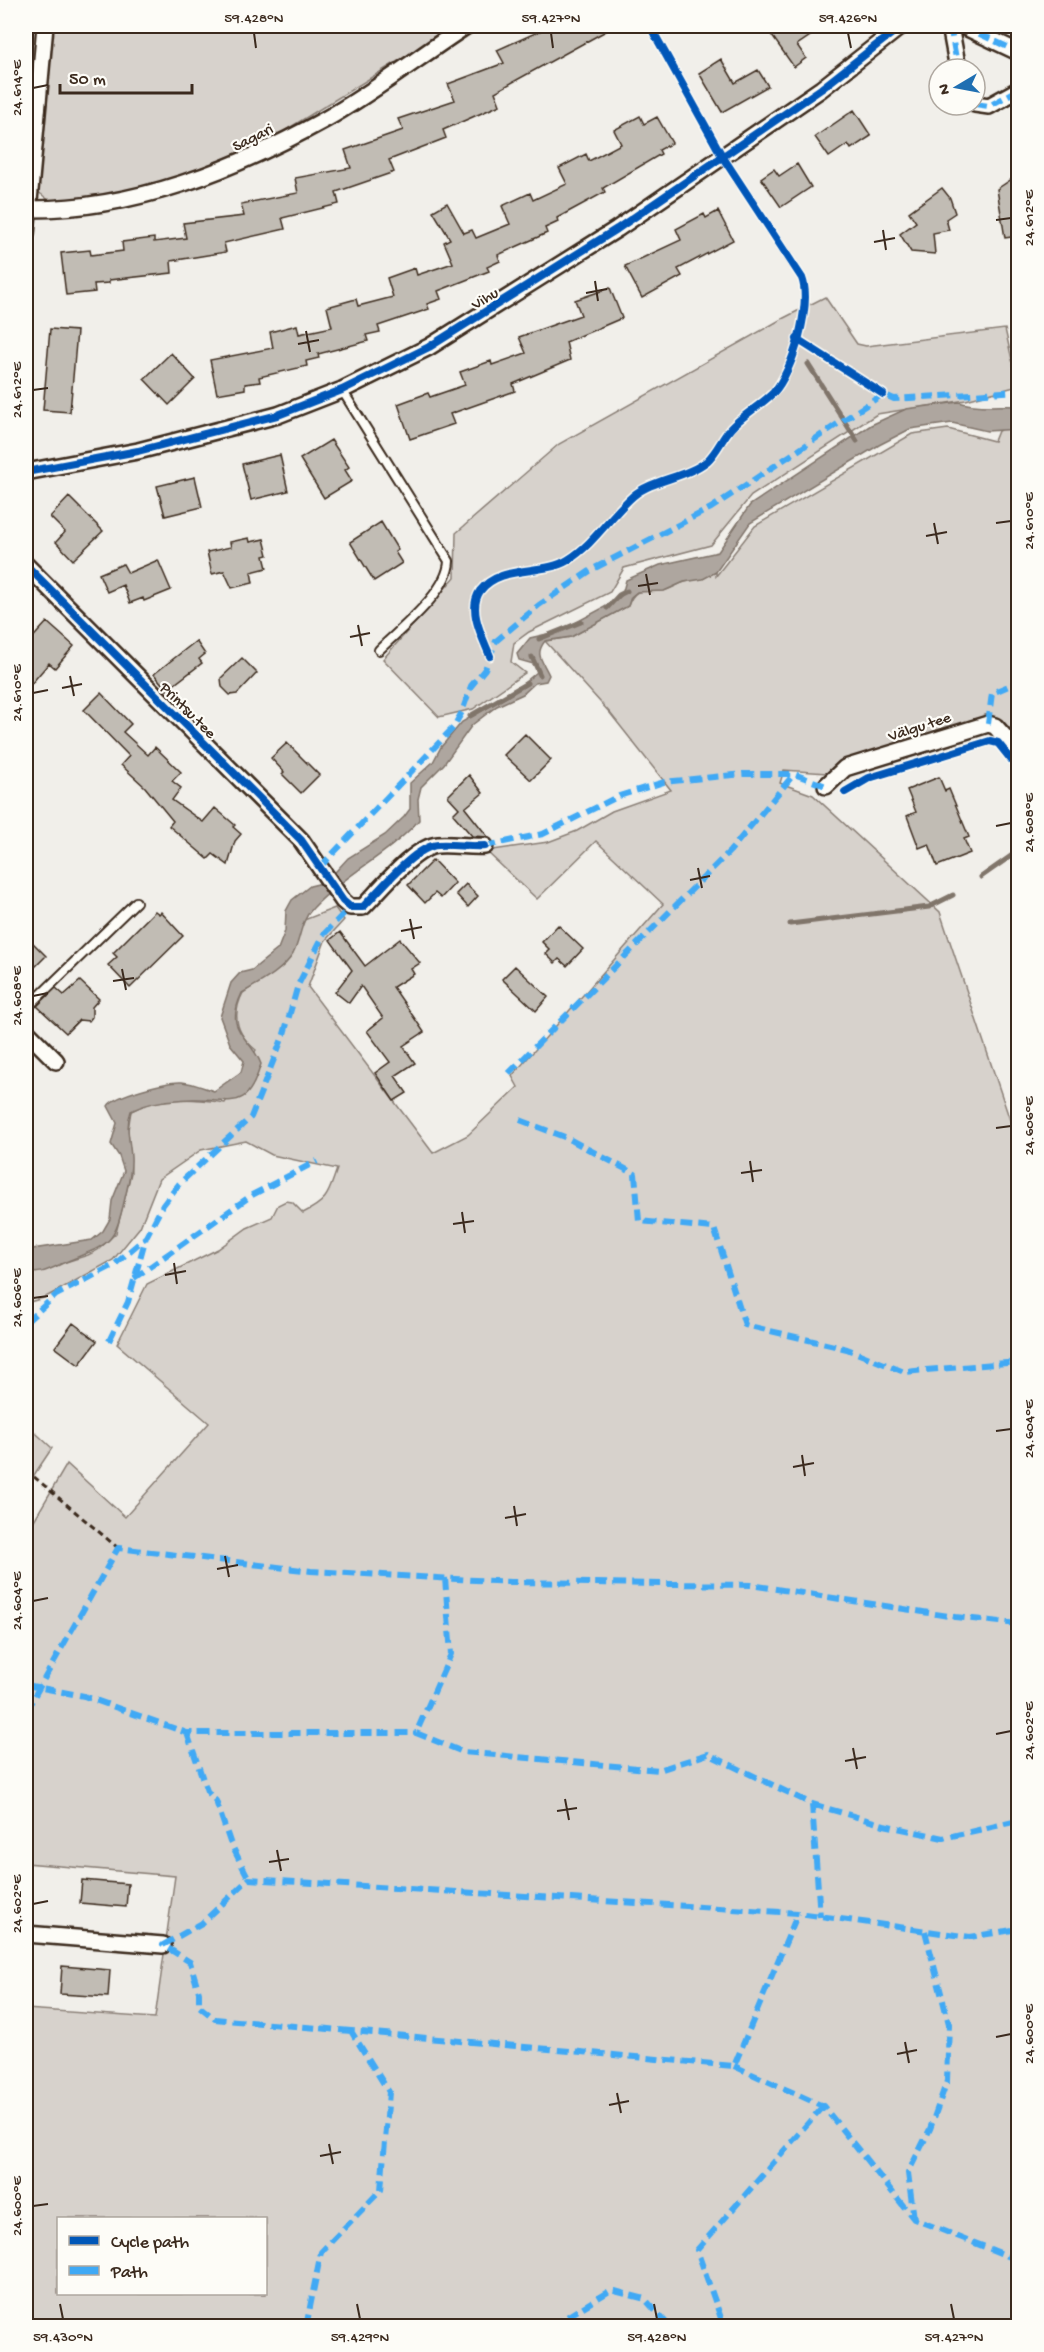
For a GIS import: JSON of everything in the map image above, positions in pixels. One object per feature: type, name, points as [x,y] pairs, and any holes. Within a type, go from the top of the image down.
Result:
[{"type":"street","points":[[26,234],[45,26]]},
{"type":"street","name":"Sagari","points":[[28,209],[68,209],[112,201],[169,188],[228,168],[327,118],[466,26]]},
{"type":"street","name":"Vihu","points":[[26,472],[199,436],[278,415],[342,390],[429,347],[607,235],[821,89],[901,26]]},
{"type":"street","points":[[950,26],[956,57]]},
{"type":"street","points":[[963,26],[1018,52]]},
{"type":"street","points":[[987,106],[1018,90]]},
{"type":"street","name":"Printsu tee","points":[[26,566],[301,840],[350,907],[363,907],[423,848],[438,845],[467,848],[485,846]]},
{"type":"street","name":"Välgu tee","points":[[826,786],[845,768],[988,724],[995,726],[1018,752]]},
{"type":"street","points":[[26,1031],[56,1062]]},
{"type":"street","points":[[26,1934],[163,1945]]},
{"type":"lane","points":[[342,390],[449,561],[448,573],[440,588],[379,650]]},
{"type":"lane","points":[[26,1009],[136,902]]},
{"type":"path","points":[[26,26],[26,34]]},
{"type":"path","points":[[26,1470],[118,1548]]},
{"type":"shaded area","points":[[52,26],[455,26],[268,141],[175,178],[96,198],[50,201],[37,191]]},
{"type":"shaded area","points":[[825,297],[857,344],[866,346],[1005,329],[1018,386],[966,400],[877,414],[751,496],[711,545],[624,568],[610,592],[529,632],[514,643],[511,662],[525,673],[473,709],[439,717],[383,659],[455,577],[456,533],[559,444]]},
{"type":"shaded area","points":[[959,402],[981,406],[1018,406],[1018,429],[987,431],[952,423],[910,429],[879,445],[750,523],[716,572],[703,579],[684,582],[664,591],[637,592],[631,597],[628,606],[571,637],[545,641],[540,654],[549,675],[546,681],[535,683],[523,694],[497,706],[472,725],[444,764],[421,787],[418,799],[419,820],[394,844],[325,896],[309,913],[289,960],[270,976],[242,993],[235,1017],[237,1025],[261,1064],[250,1090],[236,1100],[169,1101],[146,1105],[131,1111],[128,1128],[130,1173],[118,1225],[113,1234],[102,1246],[52,1268],[36,1273],[26,1270],[26,1250],[92,1240],[103,1231],[110,1219],[112,1201],[124,1171],[119,1156],[111,1144],[117,1123],[108,1106],[112,1102],[120,1097],[154,1086],[175,1082],[190,1083],[214,1091],[241,1072],[244,1061],[230,1044],[220,1017],[231,983],[240,973],[252,970],[278,949],[285,931],[286,911],[292,900],[310,886],[326,882],[348,858],[385,835],[404,817],[410,809],[410,783],[433,762],[441,747],[462,722],[507,697],[537,672],[537,665],[519,660],[517,654],[530,638],[560,631],[616,601],[622,595],[626,580],[660,565],[718,552],[750,505],[871,425],[906,409]]},
{"type":"shaded area","points":[[1005,428],[1018,429],[1018,743],[985,717],[840,762],[827,773],[784,770],[780,783],[813,795],[940,912],[1018,1144],[1018,2326],[26,2326],[26,2009],[155,2018],[175,1876],[26,1863],[26,1534],[67,1464],[125,1517],[209,1423],[117,1344],[147,1284],[218,1249],[247,1228],[272,1217],[278,1205],[286,1201],[292,1202],[303,1213],[312,1208],[323,1200],[332,1185],[337,1169],[272,1155],[246,1141],[201,1150],[159,1179],[140,1227],[113,1260],[44,1298],[26,1303],[26,1270],[31,1273],[88,1255],[98,1250],[116,1233],[131,1173],[128,1130],[131,1111],[153,1103],[176,1099],[225,1103],[256,1050],[244,1038],[238,1024],[237,1010],[243,993],[280,962],[300,932],[304,920],[335,908],[344,920],[325,941],[308,987],[433,1153],[468,1135],[518,1087],[512,1076],[663,904],[596,841],[537,899],[486,851],[548,842],[577,831],[612,811],[671,790],[610,713],[545,641],[571,637],[628,606],[638,592],[666,590],[716,572],[716,576],[755,526],[912,434],[948,429],[994,441],[998,431]]},
{"type":"shaded area","points":[[26,1424],[52,1448],[26,1487]]},
{"type":"building","points":[[551,26],[615,26],[495,92],[500,105],[443,130],[446,138],[389,160],[394,172],[336,192],[339,204],[282,218],[285,229],[224,243],[226,252],[171,261],[172,273],[109,280],[109,283],[94,284],[95,292],[66,295],[61,253],[90,250],[91,255],[123,251],[122,242],[154,238],[154,242],[186,238],[183,223],[244,216],[241,204],[298,193],[295,178],[351,168],[345,150],[403,130],[398,119],[455,100],[448,84],[504,63],[497,50]]},
{"type":"building","points":[[765,26],[825,26],[797,45],[806,58],[794,67]]},
{"type":"building","points":[[721,59],[735,83],[758,70],[768,86],[722,112],[699,73]]},
{"type":"building","points":[[854,110],[871,136],[851,149],[848,144],[829,157],[815,137]]},
{"type":"building","points":[[640,116],[644,124],[657,117],[672,143],[659,150],[661,154],[603,188],[605,192],[557,218],[558,222],[545,228],[547,233],[498,255],[500,261],[487,267],[489,271],[438,291],[441,299],[427,304],[429,309],[378,326],[380,332],[366,335],[368,341],[318,354],[319,358],[306,361],[307,366],[259,377],[260,382],[245,384],[245,389],[217,394],[210,360],[273,348],[270,332],[297,325],[299,334],[332,327],[327,307],[356,299],[358,306],[393,297],[387,278],[415,268],[417,275],[453,263],[444,242],[450,239],[433,211],[447,203],[464,233],[472,230],[476,238],[510,224],[502,206],[530,193],[533,200],[567,184],[559,168],[586,154],[589,161],[621,144],[614,130]]},
{"type":"building","points":[[797,164],[811,187],[781,207],[761,178],[774,169],[779,176]]},
{"type":"building","points":[[1018,175],[1018,236],[1005,238],[997,189]]},
{"type":"building","points":[[942,188],[950,198],[955,213],[946,219],[949,230],[933,233],[935,254],[911,252],[900,234],[916,222],[909,212]]},
{"type":"building","points":[[718,211],[733,240],[678,269],[682,276],[642,298],[625,266],[681,240],[676,229],[704,214],[706,218]]},
{"type":"building","points":[[610,288],[622,318],[566,342],[570,360],[513,384],[515,391],[450,414],[454,424],[410,439],[398,404],[428,393],[430,397],[465,385],[460,372],[491,361],[492,365],[526,353],[519,337],[581,315],[575,300]]},
{"type":"building","points":[[50,329],[77,331],[70,412],[43,410]]},
{"type":"building","points":[[171,353],[195,379],[169,405],[144,379]]},
{"type":"building","points":[[331,440],[349,467],[345,470],[352,481],[324,498],[300,459]]},
{"type":"building","points":[[280,455],[288,491],[251,500],[242,464]]},
{"type":"building","points":[[195,477],[202,507],[165,516],[157,486]]},
{"type":"building","points":[[69,497],[103,531],[73,560],[56,542],[65,532],[50,517]]},
{"type":"building","points":[[381,522],[398,550],[395,552],[402,563],[374,581],[350,542]]},
{"type":"building","points":[[249,538],[250,542],[264,539],[268,555],[264,556],[267,568],[251,572],[253,583],[232,588],[224,571],[212,574],[207,552],[231,547],[230,542]]},
{"type":"building","points":[[158,560],[171,590],[144,601],[143,598],[130,603],[123,585],[107,592],[99,574],[123,564],[128,573]]},
{"type":"building","points":[[47,622],[74,646],[55,668],[49,663],[26,690],[26,645]]},
{"type":"building","points":[[196,641],[205,654],[199,659],[202,663],[167,690],[154,674]]},
{"type":"building","points":[[242,658],[257,673],[237,694],[230,695],[222,687],[221,678]]},
{"type":"building","points":[[101,693],[131,724],[123,732],[148,755],[155,747],[181,772],[172,781],[181,788],[172,800],[203,822],[215,808],[235,825],[233,827],[241,834],[235,841],[228,865],[213,854],[208,859],[169,826],[173,821],[145,787],[121,765],[129,756],[84,710]]},
{"type":"building","points":[[525,734],[551,760],[531,780],[504,755]]},
{"type":"building","points":[[287,743],[319,775],[301,793],[282,774],[284,772],[271,758]]},
{"type":"building","points":[[469,775],[483,793],[465,808],[488,837],[472,836],[453,814],[459,808],[448,796]]},
{"type":"building","points":[[939,777],[945,791],[949,789],[969,837],[964,839],[970,853],[937,866],[929,844],[919,848],[907,816],[916,812],[907,790]]},
{"type":"building","points":[[433,860],[455,883],[441,898],[435,893],[425,903],[408,885]]},
{"type":"building","points":[[466,884],[478,896],[468,907],[456,894]]},
{"type":"building","points":[[155,911],[159,914],[161,912],[183,936],[130,988],[108,965],[117,957],[113,953]]},
{"type":"building","points":[[558,925],[583,949],[567,966],[559,959],[555,963],[546,954],[550,950],[542,942]]},
{"type":"building","points":[[340,932],[365,966],[400,939],[420,963],[411,969],[414,974],[393,987],[424,1032],[403,1046],[415,1063],[395,1076],[407,1093],[394,1101],[375,1073],[390,1062],[367,1031],[383,1018],[361,986],[349,1003],[335,992],[352,970],[330,940]]},
{"type":"building","points":[[26,936],[46,956],[26,976]]},
{"type":"building","points":[[515,966],[548,997],[536,1011],[502,979]]},
{"type":"building","points":[[80,981],[99,999],[92,1007],[92,1017],[89,1021],[79,1020],[66,1033],[37,1006],[56,988],[64,995]]},
{"type":"building","points":[[73,1323],[97,1341],[79,1365],[55,1347]]},
{"type":"building","points":[[82,1880],[128,1884],[126,1907],[80,1903]]},
{"type":"building","points":[[62,1966],[110,1970],[108,1997],[60,1994]]},
{"type":"waterway","points":[[808,364],[857,441]]},
{"type":"waterway","points":[[607,608],[619,595],[627,591]]},
{"type":"waterway","points":[[539,639],[581,622]]},
{"type":"waterway","points":[[532,657],[540,675]]},
{"type":"waterway","points":[[470,716],[527,683]]},
{"type":"waterway","points":[[981,877],[1018,851]]},
{"type":"waterway","points":[[790,924],[929,907],[953,895]]},
{"type":"marked path","points":[[950,26],[956,57]]},
{"type":"marked path","points":[[963,26],[1018,52]]},
{"type":"marked path","points":[[987,106],[1018,90]]},
{"type":"marked path","points":[[320,867],[453,728],[462,712],[471,686],[485,669],[496,641],[539,605],[593,569],[711,508],[883,394],[894,399],[1018,391]]},
{"type":"marked path","points":[[988,724],[992,693],[1013,684],[1018,674]]},
{"type":"marked path","points":[[485,846],[543,834],[619,796],[664,782],[743,774],[794,774],[826,786]]},
{"type":"marked path","points":[[509,1073],[730,851],[794,774]]},
{"type":"marked path","points":[[109,1341],[128,1302],[146,1237],[163,1205],[179,1184],[251,1117],[284,1034],[298,985],[324,934],[350,907]]},
{"type":"marked path","points":[[520,1120],[567,1138],[635,1174],[639,1221],[714,1228],[745,1325],[847,1349],[904,1372],[1018,1362]]},
{"type":"marked path","points":[[134,1278],[252,1195],[317,1161]]},
{"type":"marked path","points":[[26,1322],[56,1295],[114,1265],[146,1237]]},
{"type":"marked path","points":[[26,1711],[118,1548],[311,1571],[511,1582],[751,1585],[955,1617],[1018,1624]]},
{"type":"marked path","points":[[445,1578],[451,1654],[416,1733],[463,1752],[659,1770],[708,1754],[812,1804],[820,1917]]},
{"type":"marked path","points":[[26,1685],[84,1696],[187,1733],[416,1733]]},
{"type":"marked path","points":[[187,1733],[207,1791],[216,1801],[230,1842],[249,1879]]},
{"type":"marked path","points":[[812,1804],[884,1825],[943,1838],[1018,1821]]},
{"type":"marked path","points":[[351,2031],[215,2019],[199,2006],[199,1992],[190,1962],[163,1945],[202,1923],[249,1879],[798,1913],[970,1937],[1018,1929]]},
{"type":"marked path","points":[[309,2326],[307,2322],[321,2252],[381,2190],[389,2092],[351,2031],[734,2066],[798,1913]]},
{"type":"marked path","points":[[914,2219],[908,2173],[930,2129],[947,2081],[949,2024],[925,1931]]},
{"type":"marked path","points":[[734,2066],[823,2106],[914,2219],[1018,2260]]},
{"type":"marked path","points":[[707,2326],[722,2321],[697,2250],[823,2106]]},
{"type":"marked path","points":[[552,2326],[611,2290],[645,2299],[669,2326]]},
{"type":"cycle path","points":[[490,656],[480,633],[476,615],[476,599],[480,591],[499,577],[546,568],[568,560],[586,546],[641,490],[699,467],[707,461],[731,428],[773,393],[787,370],[799,337],[804,304],[802,278],[722,156],[650,26]]},
{"type":"cycle path","points":[[26,472],[138,451],[278,415],[342,390],[429,347],[617,229],[821,89],[901,26]]},
{"type":"cycle path","points":[[797,339],[883,394]]},
{"type":"cycle path","points":[[26,565],[301,840],[343,901],[350,907],[363,907],[398,870],[429,847],[438,845],[485,846]]},
{"type":"cycle path","points":[[845,792],[869,778],[990,741],[998,743],[1018,768]]}]
